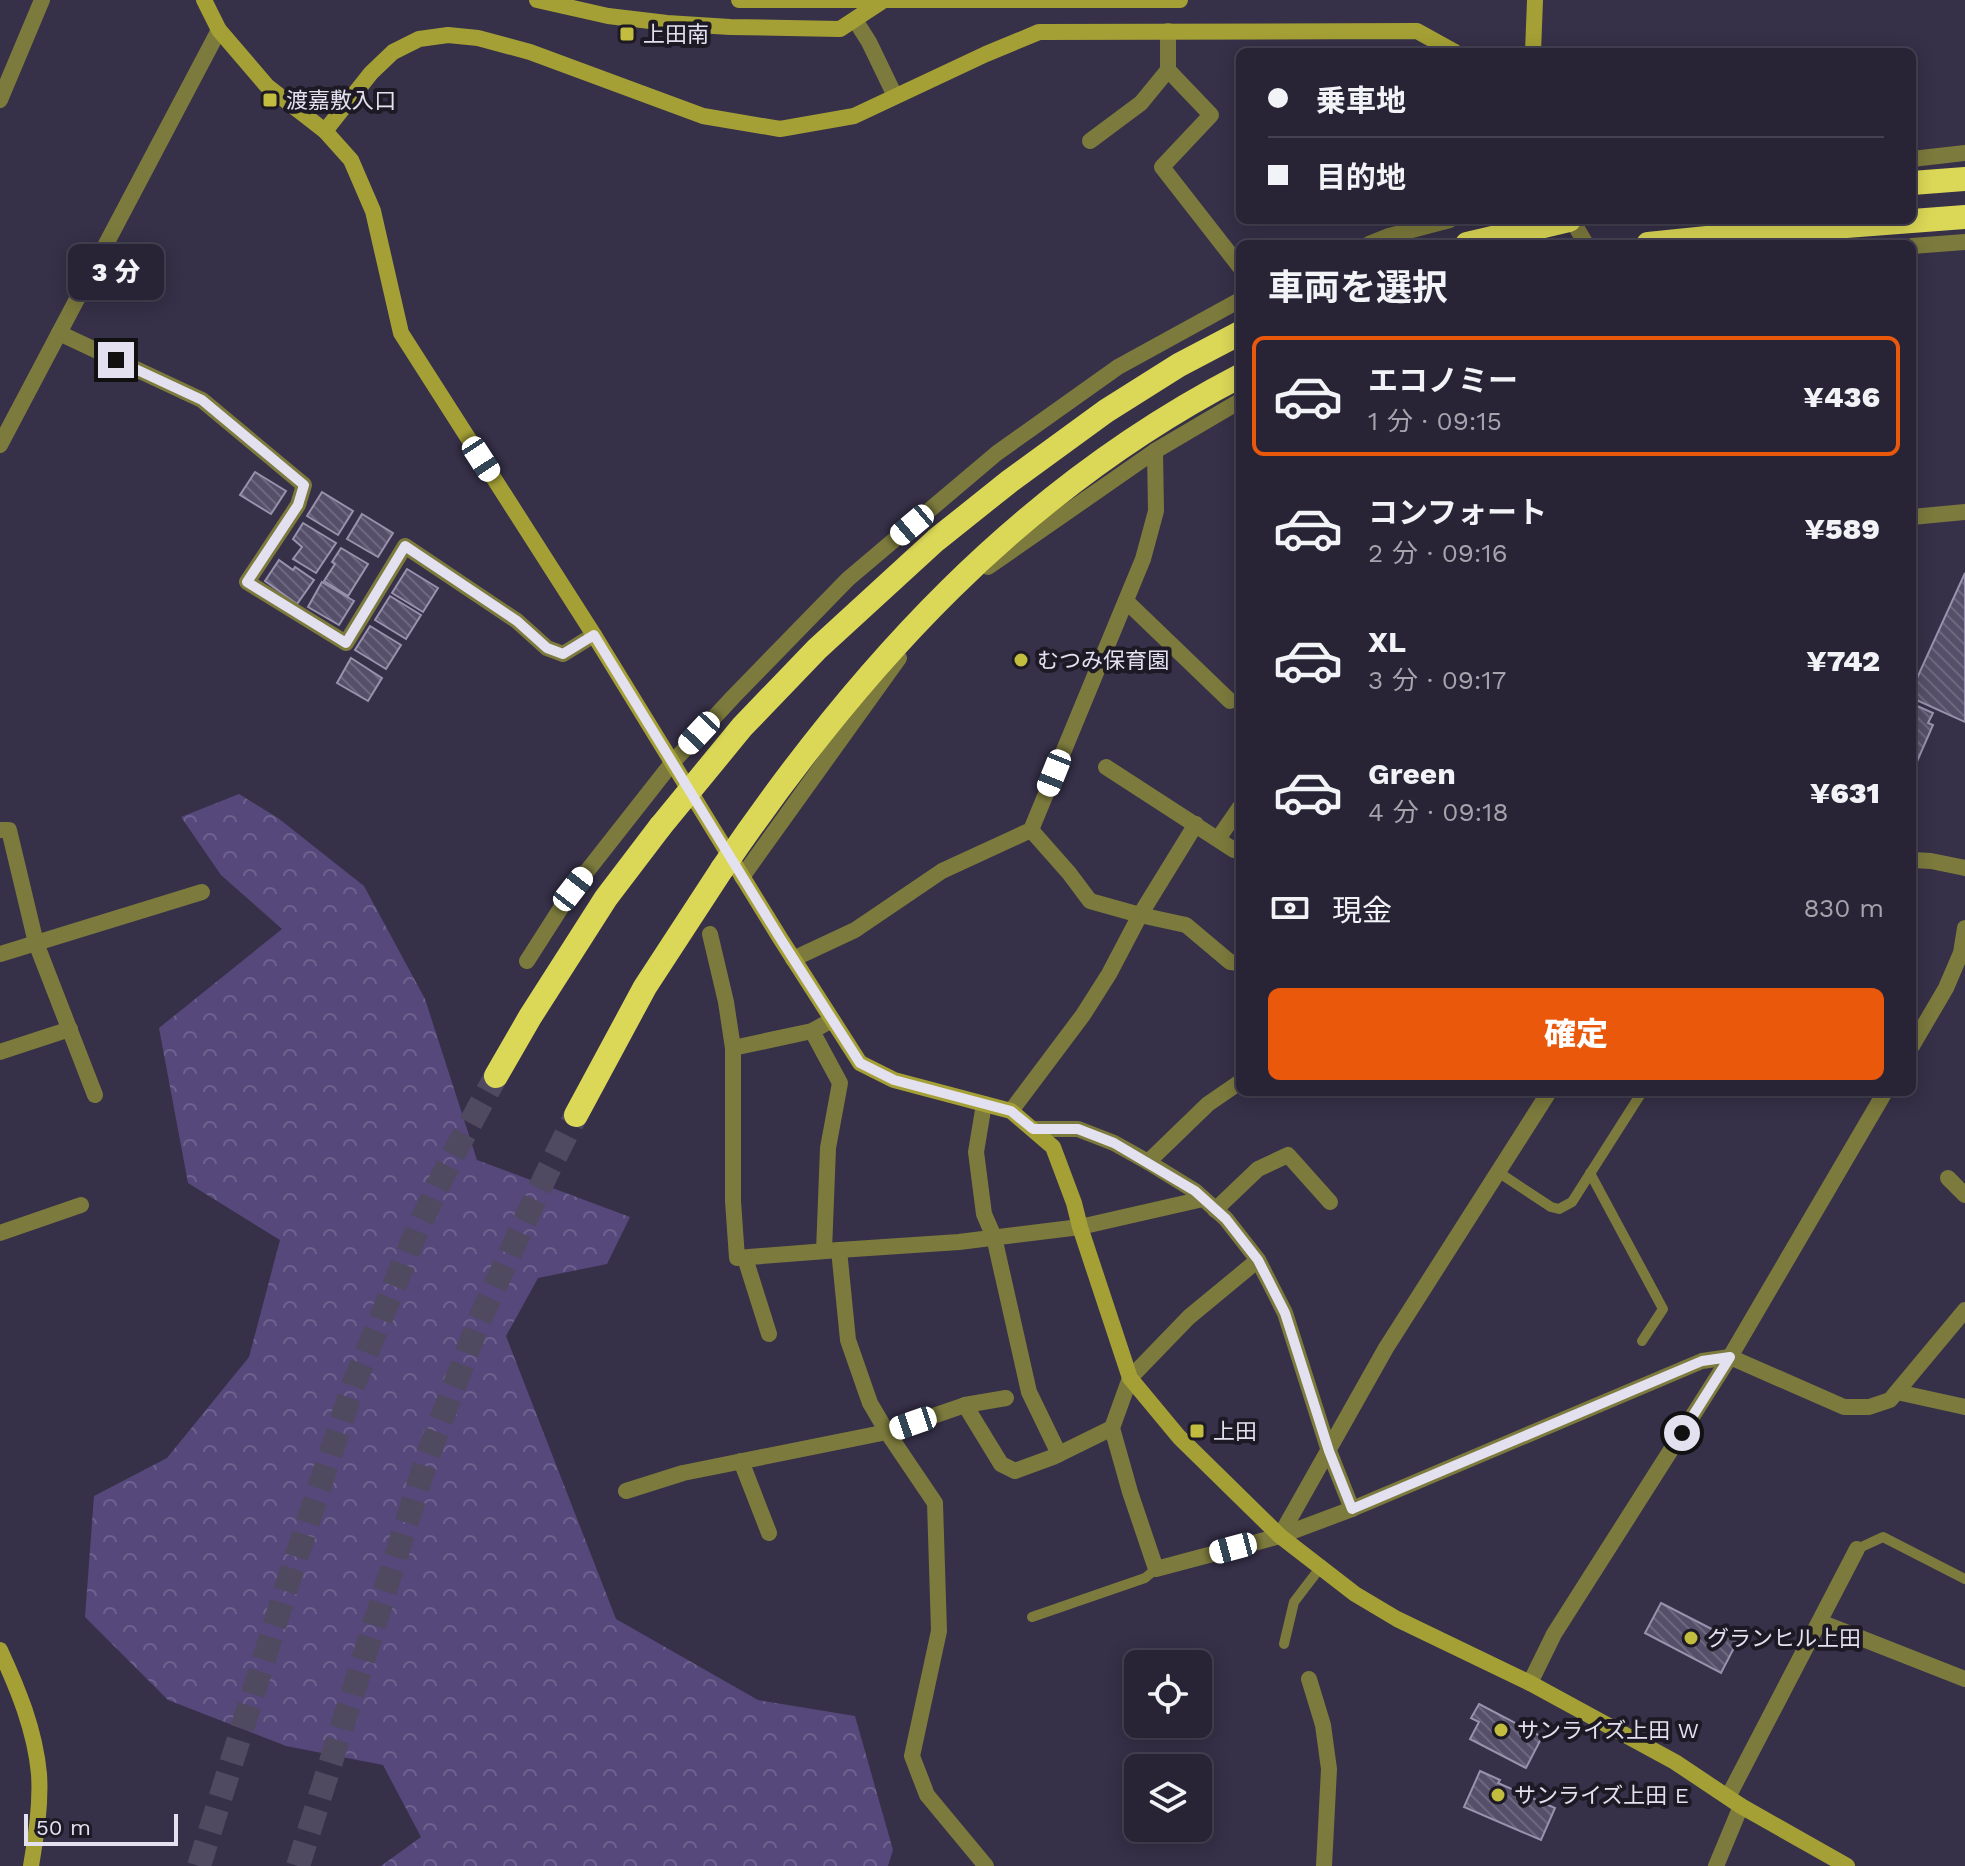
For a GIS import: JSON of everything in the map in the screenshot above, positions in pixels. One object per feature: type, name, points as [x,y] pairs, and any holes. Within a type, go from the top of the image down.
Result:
[{"type":"highway","points":[[1916,183],[1965,179]]},
{"type":"highway","points":[[1916,221],[1965,217]]},
{"type":"highway","points":[[1484,240],[1553,224]]},
{"type":"highway","points":[[1687,240],[1874,224]]},
{"type":"highway","points":[[496,1076],[606,898],[742,727],[817,649],[936,540],[1010,481],[1106,411],[1179,365],[1236,335]]},
{"type":"highway","points":[[576,1115],[645,987],[732,873],[768,801],[831,720],[897,643],[966,573],[1051,499],[1175,412],[1236,378]]},
{"type":"street","points":[[0,100],[42,0]]},
{"type":"street","points":[[204,0],[219,30],[267,86],[325,131],[351,160],[373,211],[401,333],[594,635],[672,763],[732,873],[793,959],[860,1063],[894,1080],[1011,1111],[1053,1147],[1130,1378],[1179,1437],[1280,1536],[1355,1594],[1397,1619],[1530,1683],[1675,1762],[1735,1802],[1847,1866]]},
{"type":"street","points":[[537,0],[608,16],[715,26],[840,29],[884,0]]},
{"type":"street","points":[[739,0],[1180,0]]},
{"type":"street","points":[[1533,48],[1535,0]]},
{"type":"street","points":[[855,20],[895,96]]},
{"type":"street","points":[[0,445],[219,30]]},
{"type":"street","points":[[1090,141],[1141,103],[1168,70],[1168,31]]},
{"type":"street","points":[[325,131],[371,73],[393,52],[419,39],[448,35],[478,38],[530,52],[703,116],[780,129],[854,116],[1039,32],[1417,31],[1448,48]]},
{"type":"street","points":[[1168,70],[1211,115],[1162,167],[1236,262]]},
{"type":"street","points":[[1916,159],[1965,153]]},
{"type":"street","points":[[1379,240],[1435,224]]},
{"type":"street","points":[[1916,246],[1965,242]]},
{"type":"street","points":[[527,961],[573,889],[672,763],[848,579],[997,453],[1118,367],[1236,302]]},
{"type":"street","points":[[59,333],[202,400],[304,485],[298,505],[247,582],[346,643],[405,546],[517,621],[547,648],[563,654],[594,635]]},
{"type":"street","points":[[732,873],[934,614],[982,571],[1155,451],[1236,403]]},
{"type":"street","points":[[793,959],[855,930],[942,871],[1031,830],[1143,559],[1156,511],[1155,451]]},
{"type":"street","points":[[1916,517],[1965,512]]},
{"type":"street","points":[[1126,601],[1230,701]]},
{"type":"street","points":[[1106,767],[1234,850]]},
{"type":"street","points":[[1218,839],[1236,813]]},
{"type":"street","points":[[1011,1111],[1083,1015],[1196,824]]},
{"type":"street","points":[[0,830],[9,830],[36,943],[95,1095]]},
{"type":"street","points":[[1031,830],[1090,901],[1186,925],[1230,962],[1236,963]]},
{"type":"street","points":[[1916,860],[1965,868]]},
{"type":"street","points":[[0,954],[202,892]]},
{"type":"street","points":[[1916,1039],[1946,988],[1961,953],[1965,928]]},
{"type":"street","points":[[710,934],[733,1048],[733,1201],[737,1258],[959,1242],[1080,1227],[1209,1204],[1258,1169],[1288,1155],[1330,1202]]},
{"type":"street","points":[[733,1048],[812,1031],[832,1020]]},
{"type":"street","points":[[0,1052],[70,1029]]},
{"type":"street","points":[[812,1031],[840,1083],[828,1148],[832,1250],[848,1340],[870,1403],[935,1503],[939,1631],[912,1756],[927,1795],[986,1866]]},
{"type":"street","points":[[1148,1162],[1208,1104],[1236,1085]]},
{"type":"street","points":[[1280,1536],[1386,1348],[1546,1096]]},
{"type":"street","points":[[1530,1683],[1554,1634],[1730,1357],[1883,1096]]},
{"type":"street","points":[[984,1104],[976,1152],[984,1214],[994,1237],[1029,1392],[1059,1454]]},
{"type":"street","points":[[1033,1129],[1078,1129],[1114,1143],[1195,1191],[1226,1219],[1258,1260],[1285,1313],[1329,1451],[1352,1509]]},
{"type":"street","points":[[1948,1178],[1965,1195]]},
{"type":"street","points":[[0,1233],[81,1205]]},
{"type":"street","points":[[745,1258],[769,1334]]},
{"type":"street","points":[[1258,1260],[1189,1317],[1130,1378],[1112,1428],[1156,1569],[1280,1536],[1352,1509],[1702,1361],[1730,1357],[1844,1407],[1869,1407],[1890,1400],[1965,1310]]},
{"type":"street","points":[[1897,1392],[1965,1407]]},
{"type":"street","points":[[626,1491],[683,1473],[887,1432],[965,1405],[1006,1398]]},
{"type":"street","points":[[965,1405],[1001,1464],[1015,1471],[1112,1428]]},
{"type":"street","points":[[741,1461],[769,1533]]},
{"type":"street","points":[[1716,1866],[1735,1802],[1857,1549]]},
{"type":"street","points":[[1820,1622],[1965,1679]]},
{"type":"street","points":[[0,1650],[29,1723],[39,1774],[37,1831],[31,1866]]},
{"type":"street","points":[[1309,1679],[1323,1725],[1329,1769],[1324,1866]]},
{"type":"lane","points":[[1498,1172],[1551,1207],[1559,1209],[1572,1202],[1639,1096]]},
{"type":"lane","points":[[1590,1173],[1663,1309],[1642,1341]]},
{"type":"lane","points":[[1857,1549],[1883,1537],[1965,1579]]},
{"type":"lane","points":[[1284,1644],[1294,1602],[1320,1568]]},
{"type":"lane","points":[[1032,1617],[1145,1578],[1156,1569]]},
{"type":"green space","points":[[239,794],[278,818],[364,886],[425,999],[477,1160],[630,1217],[607,1264],[538,1278],[506,1336],[616,1619],[758,1700],[855,1716],[893,1850],[888,1866],[381,1866],[421,1837],[383,1765],[286,1746],[168,1700],[85,1617],[94,1496],[167,1458],[249,1357],[280,1240],[188,1183],[159,1028],[282,929],[221,875],[181,817]]},
{"type":"building","points":[[255,472],[286,491],[271,514],[240,495]]},
{"type":"building","points":[[322,492],[353,511],[338,535],[307,516]]},
{"type":"building","points":[[362,514],[393,533],[378,557],[347,539]]},
{"type":"building","points":[[303,523],[336,543],[316,573],[293,559],[302,547],[293,539]]},
{"type":"building","points":[[341,548],[368,564],[348,596],[324,581]]},
{"type":"building","points":[[279,560],[314,580],[297,604],[265,581]]},
{"type":"building","points":[[407,569],[438,588],[423,612],[392,593]]},
{"type":"building","points":[[1965,573],[1965,722],[1916,700],[1916,680]]},
{"type":"building","points":[[322,582],[354,601],[339,625],[308,607]]},
{"type":"building","points":[[390,596],[421,615],[406,639],[375,620]]},
{"type":"building","points":[[370,626],[401,645],[386,669],[355,650]]},
{"type":"building","points":[[351,658],[382,678],[368,701],[337,683]]},
{"type":"building","points":[[1916,705],[1933,713],[1928,723],[1933,725],[1916,764]]},
{"type":"building","name":"グランヒル上田","points":[[1661,1603],[1737,1642],[1721,1673],[1645,1633]]},
{"type":"building","name":"サンライズ上田 W","points":[[1479,1704],[1542,1737],[1526,1768],[1470,1739],[1479,1722],[1471,1718]]},
{"type":"building","name":"サンライズ上田 E","points":[[1480,1771],[1500,1780],[1498,1783],[1555,1808],[1541,1840],[1464,1807]]},
{"type":"tunnel","points":[[199,1866],[353,1386],[418,1228],[496,1076]]},
{"type":"tunnel","points":[[298,1866],[428,1455],[479,1321],[576,1115]]},
{"type":"place","name":"上田南","points":[[627,34]]},
{"type":"place","name":"渡嘉敷入口","points":[[270,100]]},
{"type":"place","name":"むつみ保育園","points":[[1021,660]]},
{"type":"place","name":"上田","points":[[1197,1431]]},
{"type":"place","name":"グランヒル上田","points":[[1691,1638]]},
{"type":"place","name":"サンライズ上田 W","points":[[1501,1730]]},
{"type":"place","name":"サンライズ上田 E","points":[[1498,1795]]},
{"type":"route","points":[[116,360],[202,400],[304,485],[298,505],[247,582],[346,643],[405,546],[517,621],[547,648],[563,654],[594,635],[860,1063],[894,1080],[1011,1111],[1033,1129],[1078,1129],[1114,1143],[1195,1191],[1226,1219],[1258,1260],[1285,1313],[1329,1451],[1352,1509],[1702,1361],[1730,1357],[1682,1433]]}]
